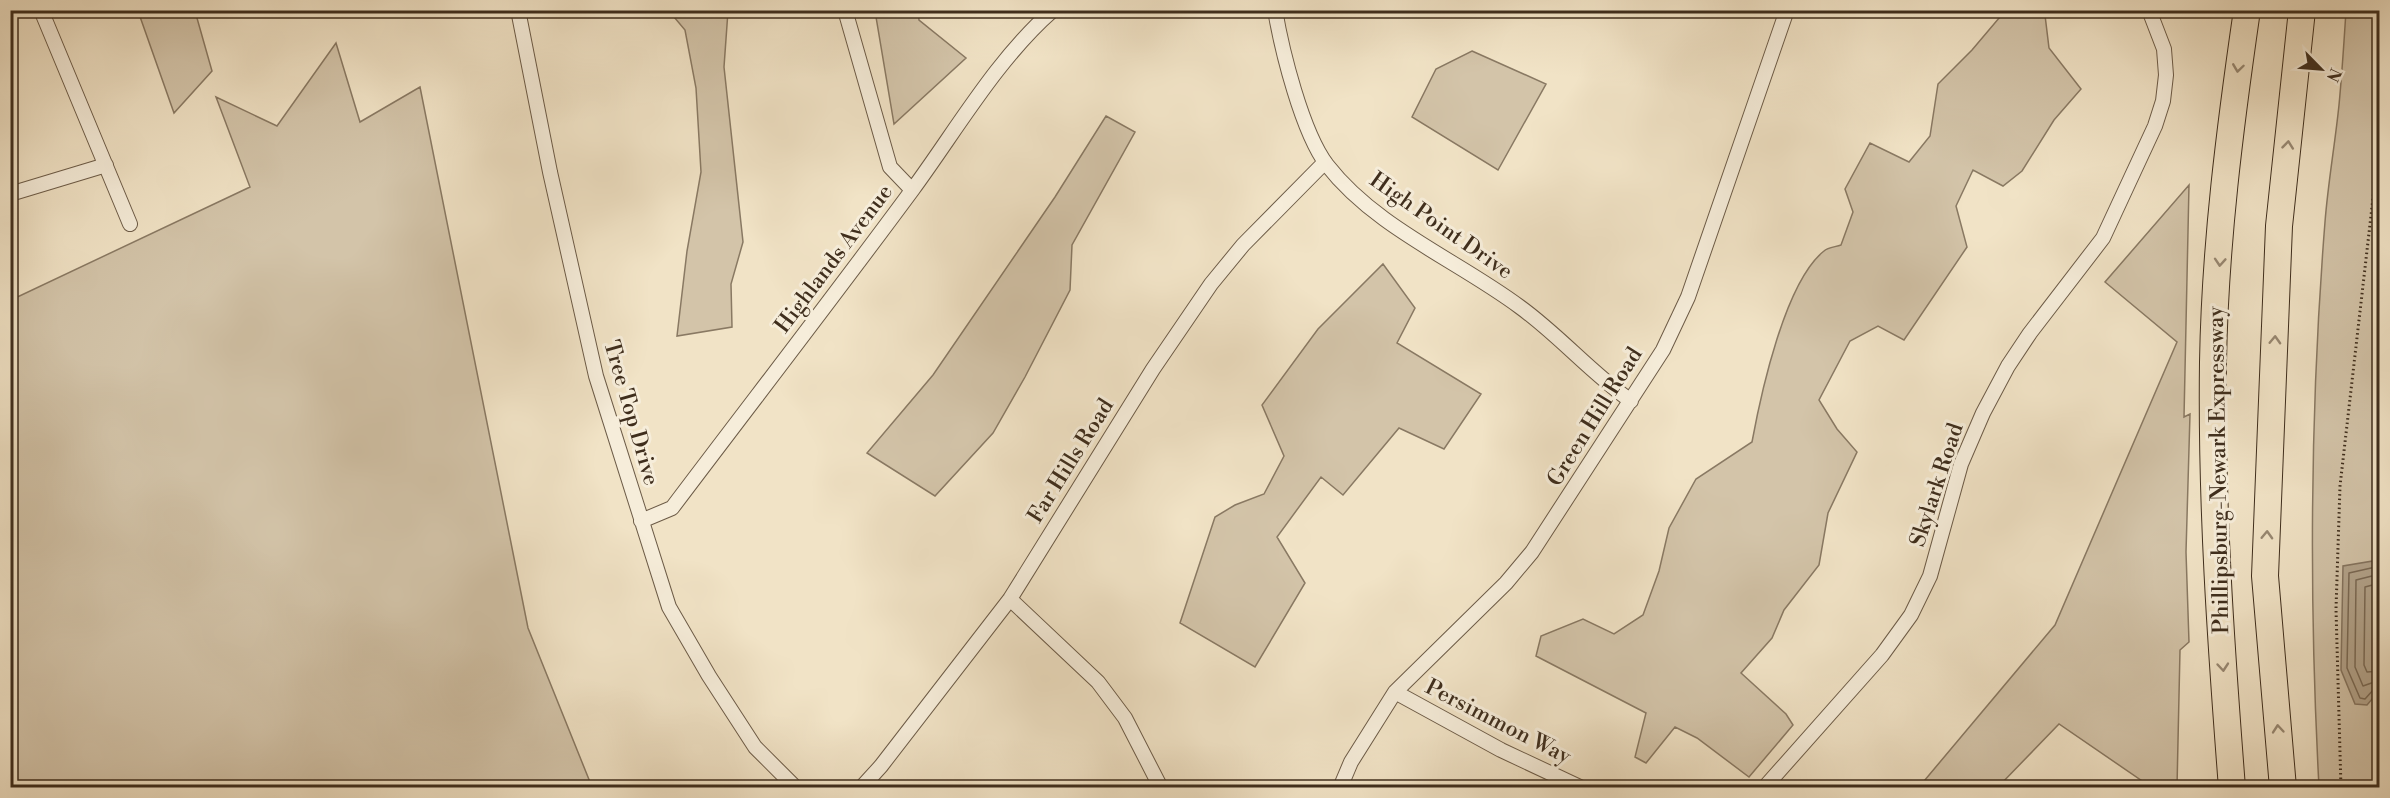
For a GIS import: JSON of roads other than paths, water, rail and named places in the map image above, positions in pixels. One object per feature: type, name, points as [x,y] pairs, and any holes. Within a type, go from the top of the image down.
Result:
[{"type":"highway","name":"Phillipsburg-Newark Expressway","points":[[2232,788],[2220,629],[2213,362],[2227,144],[2247,10]]},
{"type":"highway","name":"Phillipsburg-Newark Expressway","points":[[2283,788],[2265,576],[2279,226],[2302,10]]},
{"type":"street","points":[[41,10],[130,224]]},
{"type":"street","name":"Tree Top Drive","points":[[518,10],[550,172],[596,376],[669,607],[709,676],[755,747],[796,788]]},
{"type":"street","points":[[845,10],[890,167],[912,190]]},
{"type":"street","name":"Highlands Avenue","points":[[641,520],[672,508],[912,190],[991,81],[1039,23],[1053,10]]},
{"type":"street","name":"High Point Drive","points":[[1275,10],[1300,108],[1325,162],[1339,179],[1391,222],[1522,308],[1568,346],[1607,385],[1631,401]]},
{"type":"street","name":"Green Hill Road","points":[[1340,788],[1351,762],[1395,692],[1506,583],[1532,552],[1663,350],[1688,297],[1787,10]]},
{"type":"street","name":"Skylark Road","points":[[1764,788],[1882,655],[1911,615],[1930,576],[1961,464],[1983,413],[2030,333],[2103,238],[2155,126],[2163,101],[2166,75],[2165,56],[2161,36],[2149,10]]},
{"type":"street","name":"Far Hills Road","points":[[861,788],[888,758],[1010,599],[1153,369],[1211,284],[1243,245],[1325,162]]},
{"type":"street","points":[[10,194],[106,165]]},
{"type":"street","points":[[1010,599],[1098,682],[1125,718],[1161,788]]},
{"type":"street","name":"Persimmon Way","points":[[1395,692],[1501,750],[1582,788]]},
{"type":"water","points":[[2379,560],[2379,691],[2367,705],[2355,704],[2341,670],[2343,566]]}]
